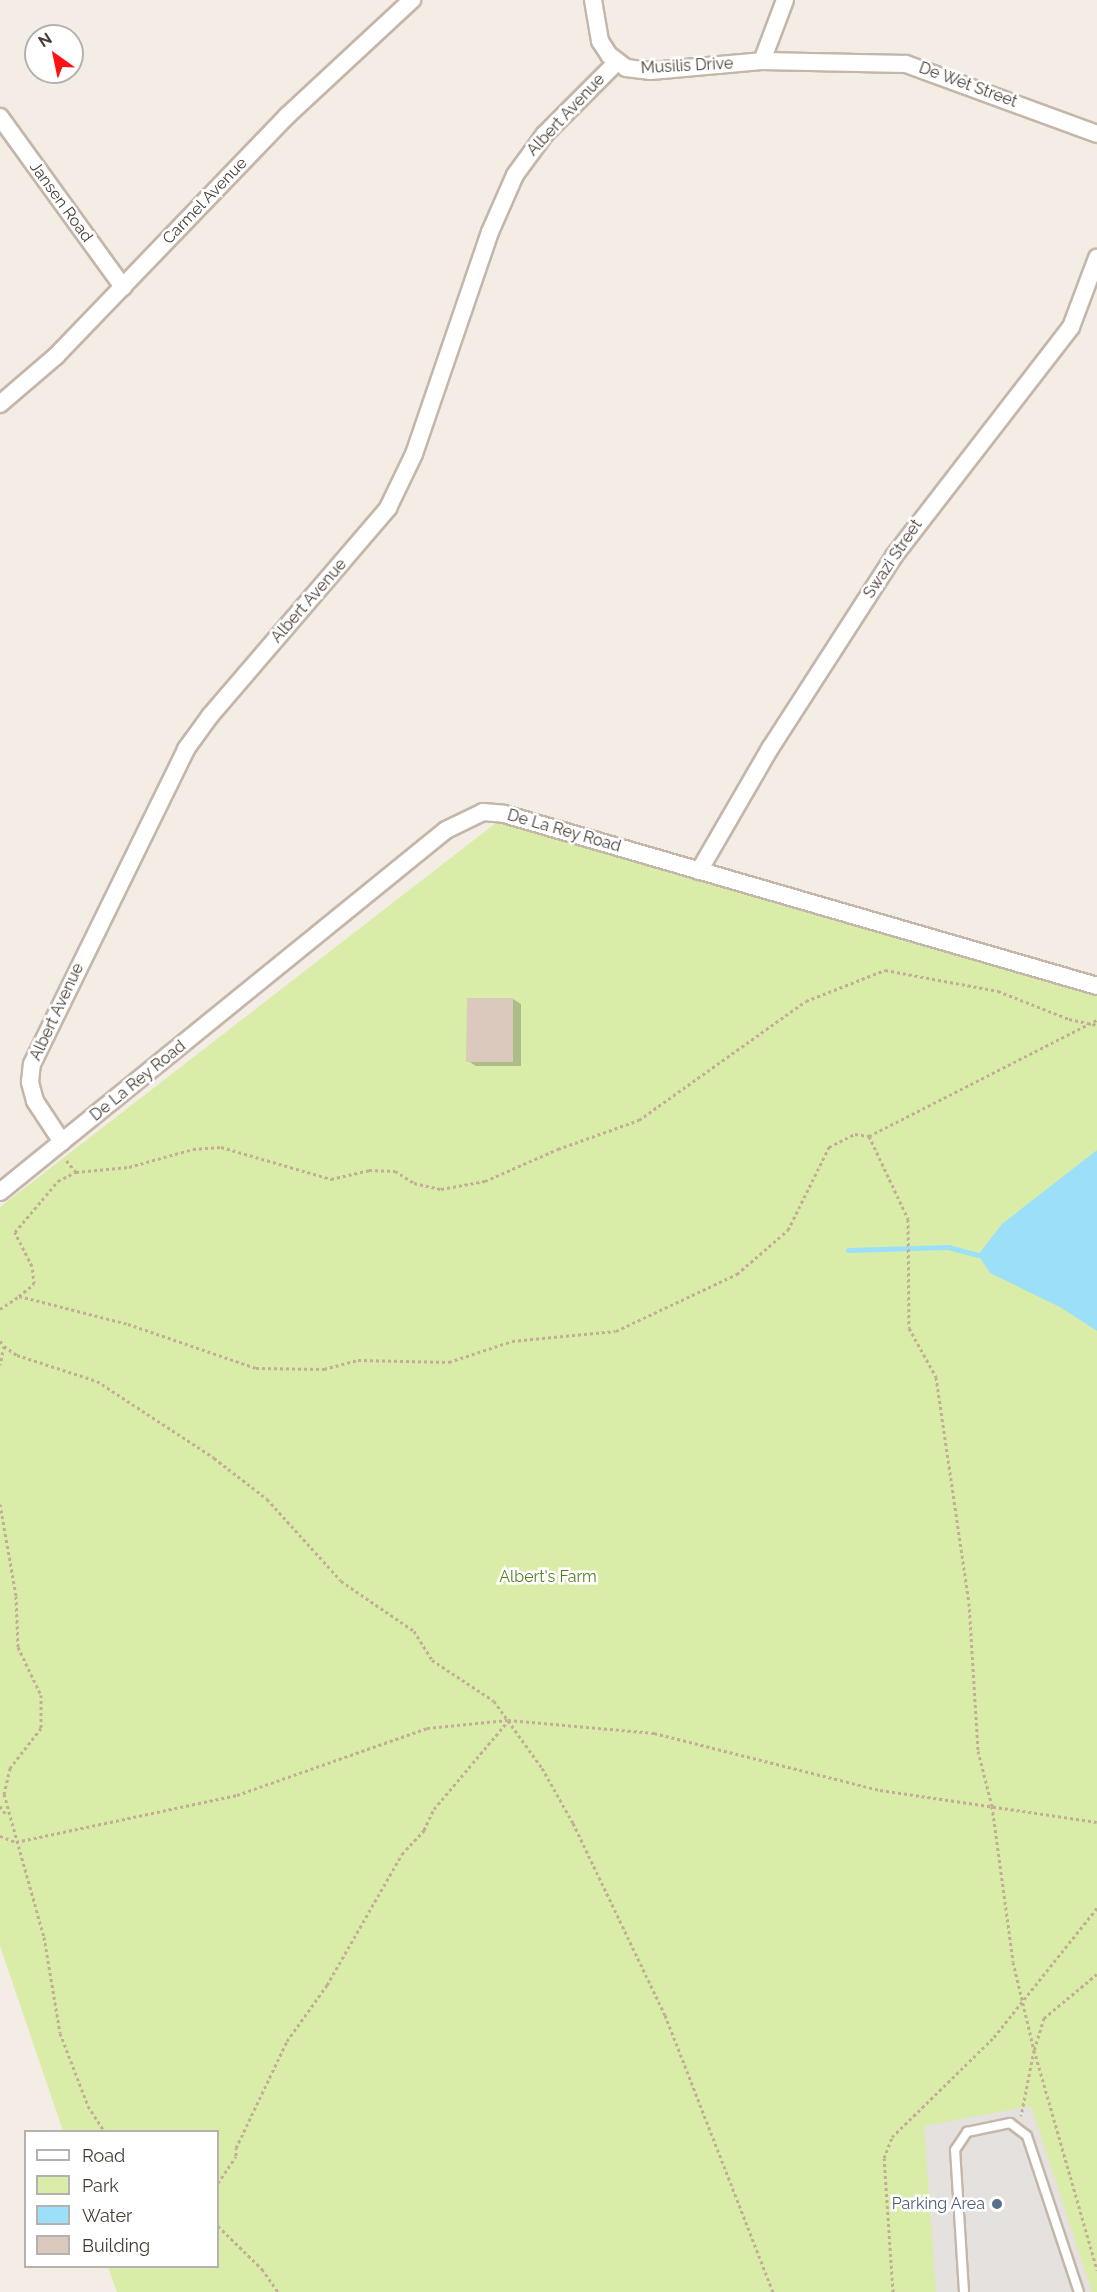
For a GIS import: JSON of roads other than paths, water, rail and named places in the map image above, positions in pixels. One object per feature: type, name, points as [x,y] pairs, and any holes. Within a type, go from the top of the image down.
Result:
[{"type":"street","name":"Carmel Avenue","points":[[0,404],[57,356],[286,116],[412,0]]},
{"type":"street","name":"Musilis Drive","points":[[593,0],[600,41],[616,63],[651,71],[762,61]]},
{"type":"street","points":[[762,61],[785,0]]},
{"type":"street","name":"De Wet Street","points":[[762,61],[906,64],[930,69],[1097,134]]},
{"type":"street","name":"Albert Avenue","points":[[62,1142],[34,1101],[30,1082],[32,1064],[186,749],[210,716],[388,508],[414,454],[490,232],[515,175],[545,134],[616,63]]},
{"type":"street","name":"Jansen Road","points":[[0,117],[123,287]]},
{"type":"street","name":"Swazi Street","points":[[699,871],[771,747],[894,556],[1071,327],[1097,258]]},
{"type":"street","name":"De La Rey Road","points":[[0,1192],[446,830],[471,815],[504,814],[1097,986]]},
{"type":"lane","points":[[964,2292],[955,2170],[958,2143],[975,2128],[1010,2123],[1019,2127],[1031,2144],[1079,2292]]},
{"type":"water","points":[[1097,1150],[1097,1331],[1060,1307],[990,1273],[978,1255],[1002,1224]]},
{"type":"waterway","points":[[848,1250],[948,1247],[978,1255]]},
{"type":"place","name":"Parking Area","points":[[997,2204]]},
{"type":"park label","name":"Albert's Farm","points":[[548,1577]]}]
